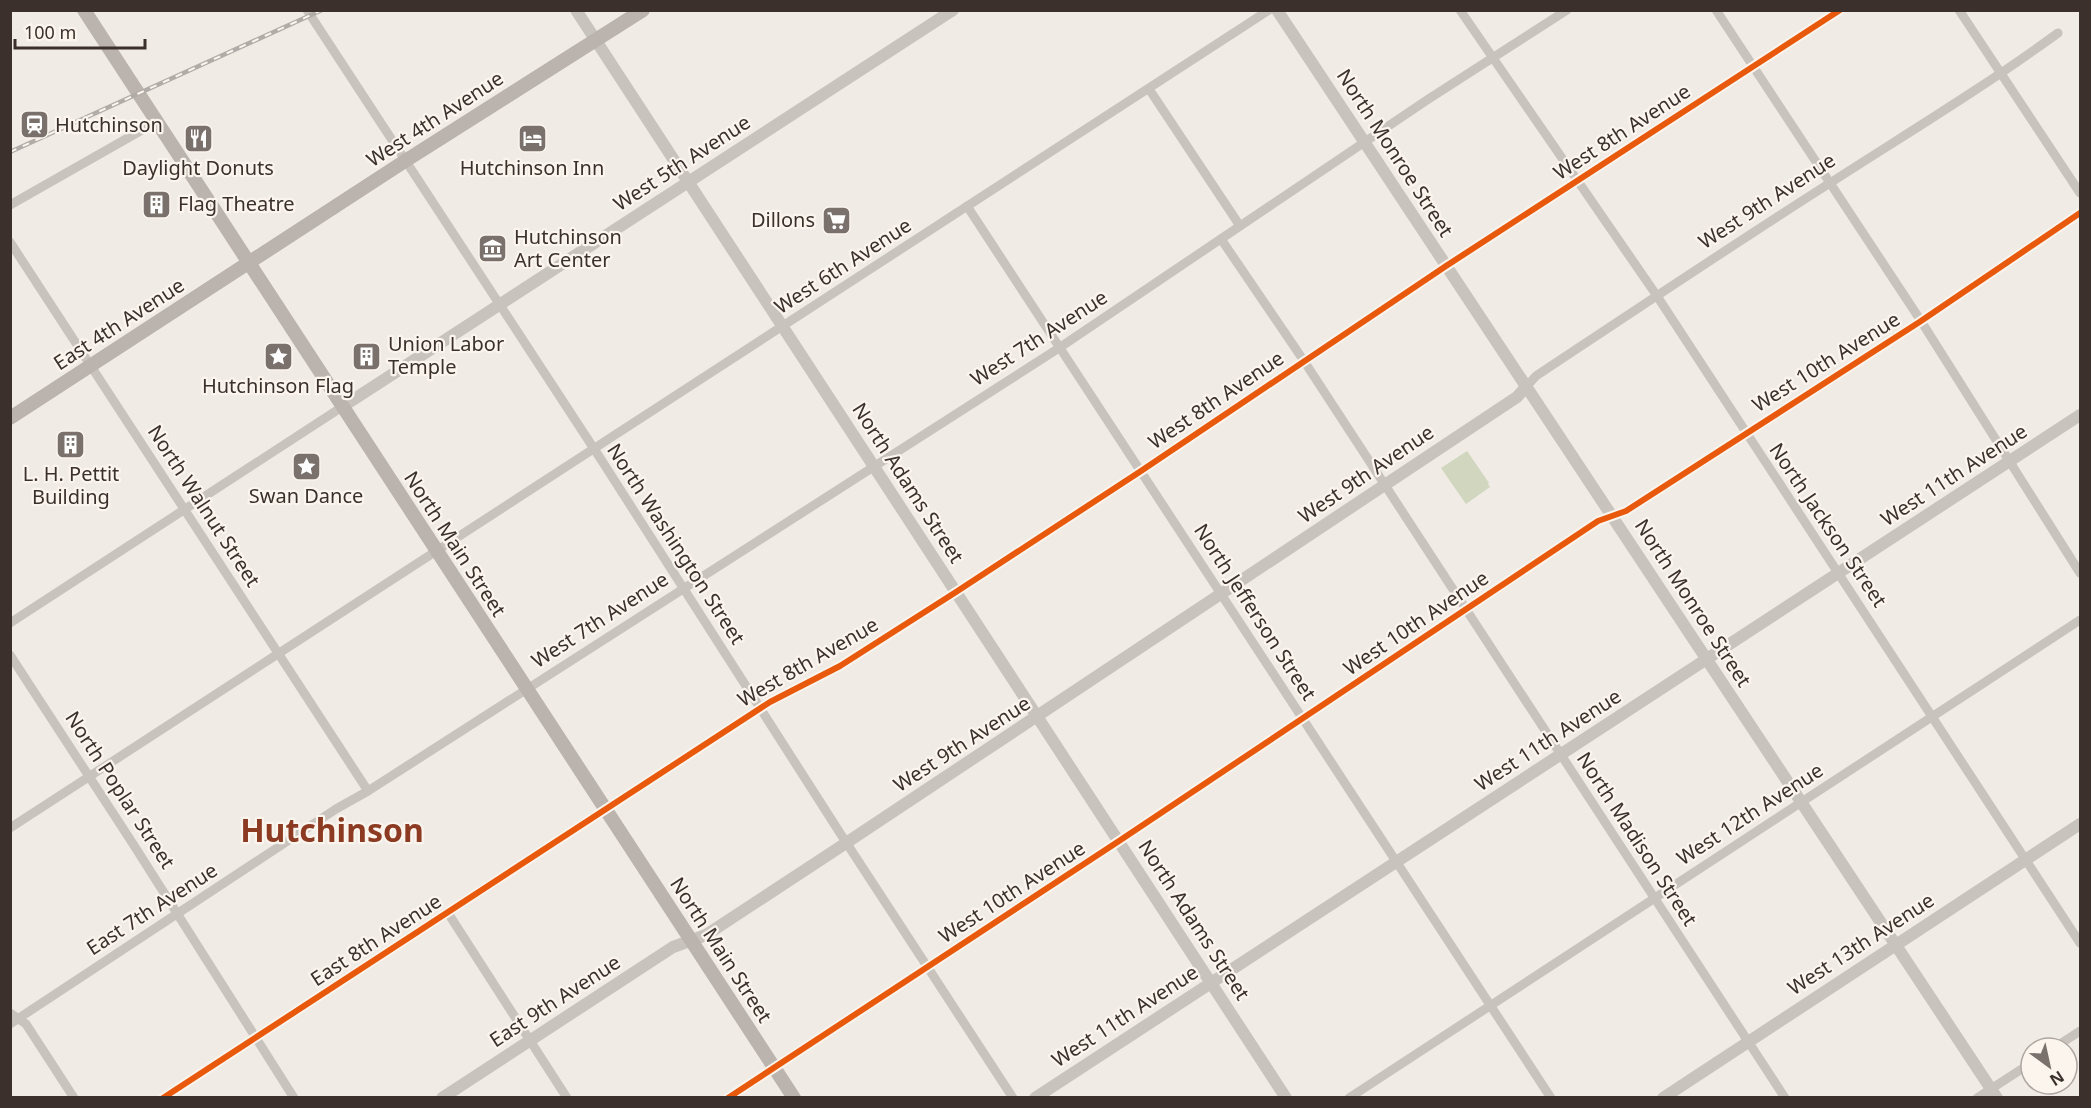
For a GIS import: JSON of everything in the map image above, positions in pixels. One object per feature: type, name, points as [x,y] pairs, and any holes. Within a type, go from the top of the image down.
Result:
[{"type":"main road","name":"North Main Street","points":[[84,10],[794,1098]]},
{"type":"main road","name":"West 4th Avenue","points":[[248,262],[643,10]]},
{"type":"main road","name":"East 4th Avenue","points":[[10,418],[248,262]]},
{"type":"street","name":"North Washington Street","points":[[307,10],[1013,1098]]},
{"type":"street","name":"North Adams Street","points":[[576,10],[1286,1098]]},
{"type":"street","name":"West 5th Avenue","points":[[342,407],[953,10]]},
{"type":"street","name":"West 6th Avenue","points":[[10,828],[1269,10]]},
{"type":"street","name":"North Monroe Street","points":[[1277,10],[1994,1093]]},
{"type":"street","name":"North Jackson Street","points":[[1460,10],[1656,296],[2080,943]]},
{"type":"street","name":"West 7th Avenue","points":[[526,688],[1059,348],[1567,10]]},
{"type":"street","points":[[1716,10],[1921,321],[2080,573]]},
{"type":"street","name":"West 8th Avenue","points":[[606,810],[760,708],[840,666],[956,592],[1446,266],[1840,10]]},
{"type":"street","points":[[1959,10],[2080,193]]},
{"type":"street","name":"West 9th Avenue","points":[[691,940],[706,935],[1038,717],[1517,397],[1536,376],[1829,183],[2002,74],[2058,33]]},
{"type":"street","points":[[1149,89],[1240,226]]},
{"type":"street","points":[[10,205],[156,122]]},
{"type":"street","name":"North Jefferson Street","points":[[967,206],[1551,1098]]},
{"type":"street","name":"West 10th Avenue","points":[[728,1098],[1119,842],[1598,521],[1626,511],[1745,432],[1921,321],[2080,213]]},
{"type":"street","name":"North Madison Street","points":[[1221,239],[1304,361],[1785,1098]]},
{"type":"street","name":"North Walnut Street","points":[[10,242],[368,791]]},
{"type":"street","points":[[10,622],[342,407]]},
{"type":"street","name":"West 11th Avenue","points":[[1035,1098],[2080,415]]},
{"type":"street","name":"West 12th Avenue","points":[[1349,1098],[2080,620]]},
{"type":"street","name":"North Poplar Street","points":[[10,655],[294,1098]]},
{"type":"street","name":"East 7th Avenue","points":[[10,1024],[336,809],[368,791],[526,688]]},
{"type":"street","name":"East 8th Avenue","points":[[163,1098],[606,810]]},
{"type":"street","name":"West 13th Avenue","points":[[1663,1098],[2080,824]]},
{"type":"street","points":[[448,913],[567,1098]]},
{"type":"street","name":"East 9th Avenue","points":[[442,1098],[673,947],[691,940]]},
{"type":"street","points":[[10,1013],[26,1023],[74,1098]]},
{"type":"street","points":[[1977,1098],[1994,1093],[2019,1073]]},
{"type":"green space","points":[[1467,451],[1490,487],[1466,504],[1441,468]]},
{"type":"railway","points":[[10,152],[322,10]]},
{"type":"cycle path","points":[[163,1098],[770,702],[840,666],[956,592],[1446,266],[1840,10]]},
{"type":"cycle path","points":[[728,1098],[1119,841],[1598,521],[1626,511],[1921,321],[2080,213]]},
{"type":"place","name":"Hutchinson","points":[[34,125]]},
{"type":"place","name":"Daylight Donuts","points":[[198,138]]},
{"type":"place","name":"Hutchinson Inn","points":[[532,138]]},
{"type":"place","name":"Flag Theatre","points":[[157,204]]},
{"type":"place","name":"Dillons","points":[[836,220]]},
{"type":"place","name":"Hutchinson Art Center","points":[[493,248]]},
{"type":"place","name":"Hutchinson Flag","points":[[278,356]]},
{"type":"place","name":"Union Labor Temple","points":[[367,356]]},
{"type":"place","name":"L. H. Pettit Building","points":[[71,444]]},
{"type":"place","name":"Swan Dance","points":[[306,466]]},
{"type":"district","name":"Hutchinson","points":[[332,831]]}]
